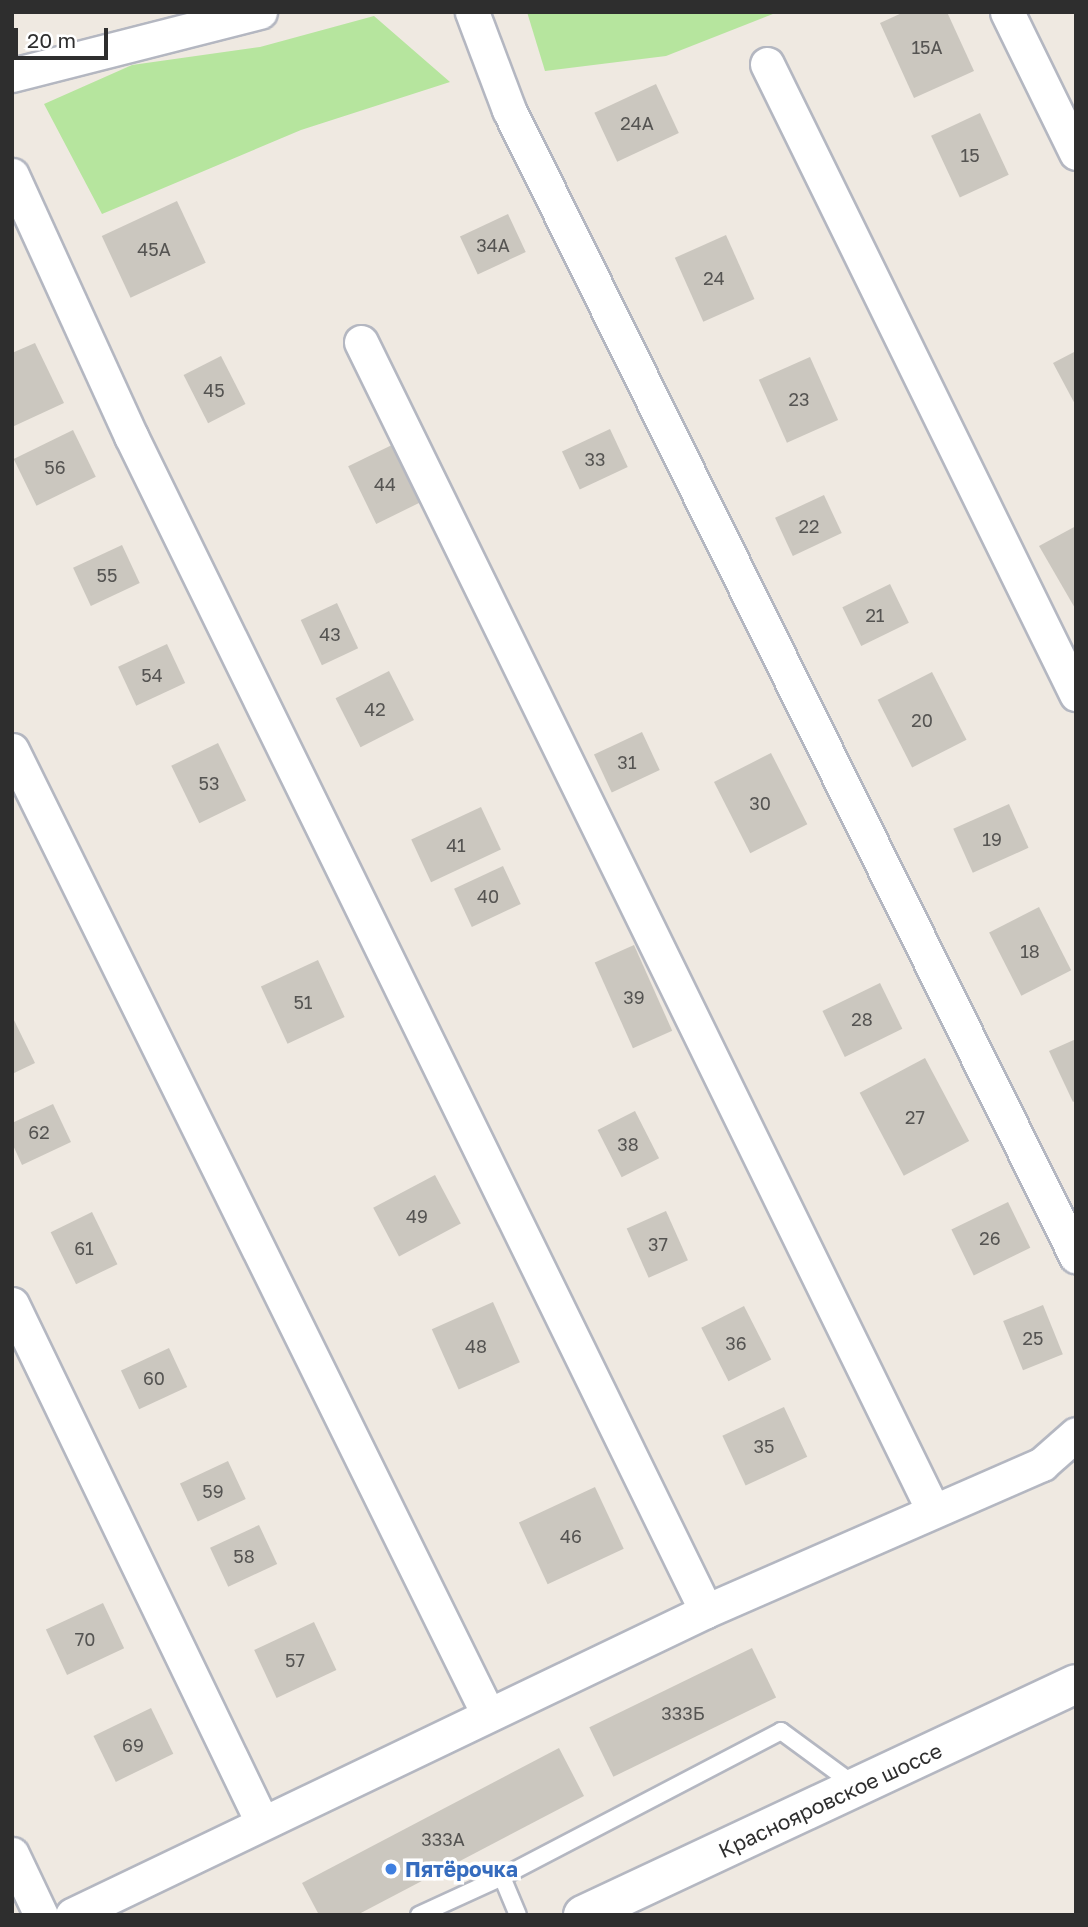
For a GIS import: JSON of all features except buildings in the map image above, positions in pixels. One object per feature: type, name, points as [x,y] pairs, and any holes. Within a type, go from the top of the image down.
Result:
[{"type":"street","points":[[12,75],[260,12]]},
{"type":"street","points":[[472,12],[509,110],[1076,1256]]},
{"type":"street","points":[[1007,12],[1076,153]]},
{"type":"street","points":[[767,64],[1076,694]]},
{"type":"street","points":[[12,175],[143,461],[706,1611]]},
{"type":"street","points":[[361,342],[933,1510]]},
{"type":"street","points":[[12,750],[488,1714]]},
{"type":"street","points":[[12,1304],[262,1822]]},
{"type":"street","points":[[72,1915],[706,1611],[1042,1464],[1076,1434]]},
{"type":"street","name":"Краснояровское шоссе","points":[[583,1915],[1076,1684]]},
{"type":"street","points":[[12,1854],[41,1915]]},
{"type":"lane","points":[[419,1915],[502,1877],[780,1731],[858,1787]]},
{"type":"lane","points":[[502,1877],[518,1915]]},
{"type":"green space","points":[[527,12],[778,12],[666,56],[545,71]]},
{"type":"green space","points":[[374,16],[450,82],[301,130],[102,214],[44,104],[132,65],[260,47]]},
{"type":"place","name":"Пятёрочка","points":[[391,1869]]}]
